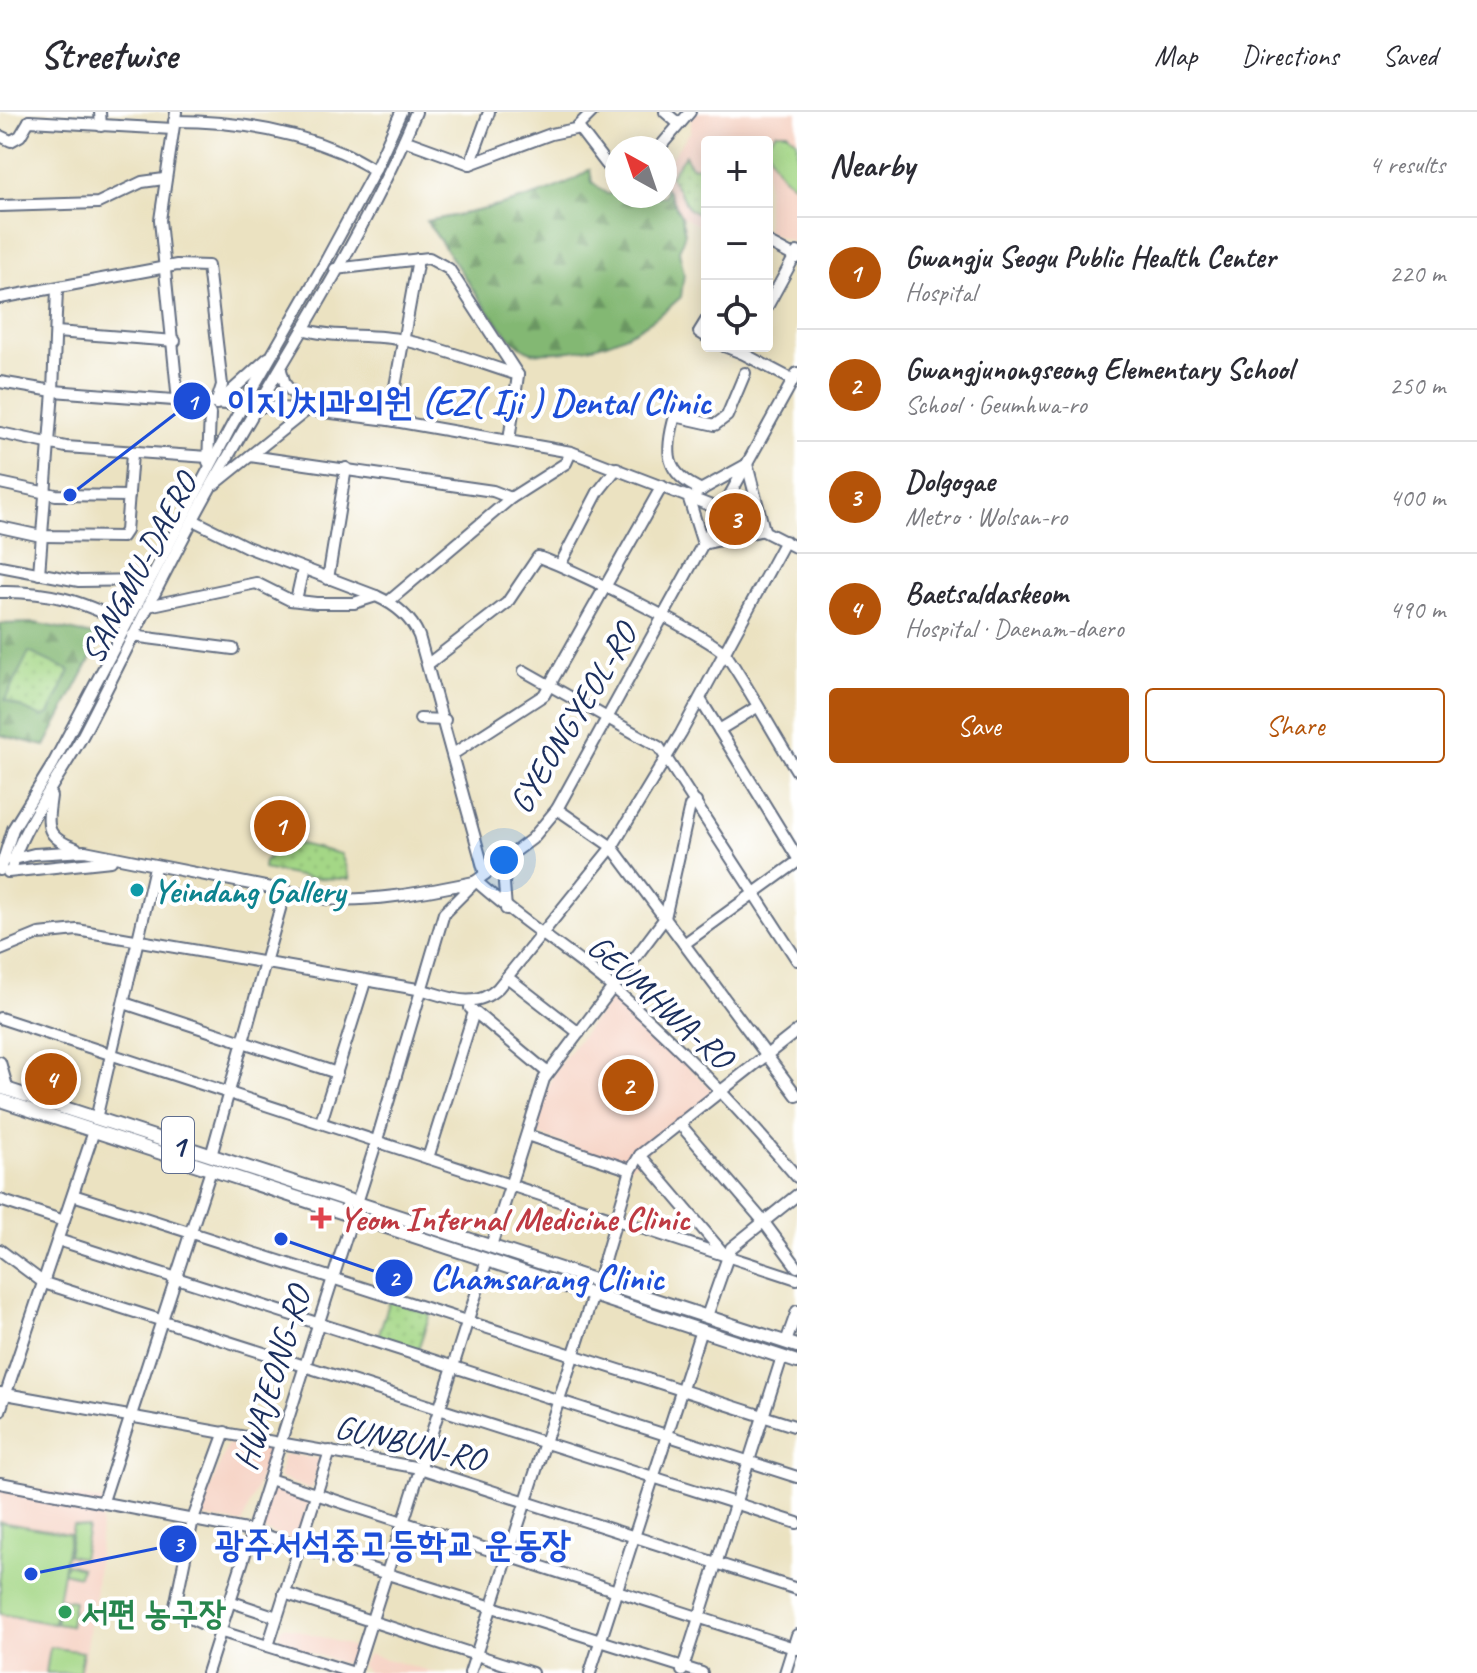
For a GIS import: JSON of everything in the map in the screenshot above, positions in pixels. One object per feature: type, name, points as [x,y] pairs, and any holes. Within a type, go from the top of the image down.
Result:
[{"type":"main road","name":"1","points":[[2,1098],[95,1125],[354,1210],[487,1260],[797,1362]]},
{"type":"main road","name":"1","points":[[354,1210],[491,1246],[792,1344]]},
{"type":"street","points":[[100,112],[101,126]]},
{"type":"street","name":"SANGMU-DAERO","points":[[3,864],[13,829],[59,752],[243,406],[279,348],[375,170],[401,112]]},
{"type":"street","name":"SANGMU-DAERO","points":[[3,864],[51,792],[210,487],[281,370],[416,112]]},
{"type":"street","points":[[470,164],[489,112]]},
{"type":"street","points":[[665,112],[679,124]]},
{"type":"street","points":[[669,136],[690,112]]},
{"type":"street","points":[[0,136],[11,141],[20,136],[27,116],[101,126],[174,121],[237,123],[343,152],[375,170]]},
{"type":"street","points":[[404,140],[470,164],[585,120],[605,156]]},
{"type":"street","points":[[174,121],[160,220],[175,341],[178,401]]},
{"type":"street","points":[[0,206],[98,203],[142,182],[164,179]]},
{"type":"street","points":[[773,245],[796,255],[773,296]]},
{"type":"street","points":[[335,269],[429,258],[449,269],[518,375],[509,441]]},
{"type":"street","points":[[389,420],[418,259]]},
{"type":"street","points":[[0,298],[167,267],[208,266],[216,357],[221,374],[216,404]]},
{"type":"street","points":[[39,574],[53,391],[57,289]]},
{"type":"street","points":[[303,329],[318,334],[345,333],[403,340],[518,375]]},
{"type":"street","points":[[56,332],[175,341]]},
{"type":"street","points":[[216,404],[279,348]]},
{"type":"street","points":[[750,352],[795,376]]},
{"type":"street","points":[[281,370],[285,384],[307,410]]},
{"type":"street","points":[[702,490],[684,480],[669,457],[667,441],[675,416],[715,425],[727,416],[745,373]]},
{"type":"street","name":"GYEONGYEOL-RO","points":[[3,864],[34,854],[85,851],[326,899],[379,899],[480,878],[532,839],[557,809],[795,376]]},
{"type":"street","points":[[0,382],[53,391],[307,410],[389,420],[571,452],[722,510],[797,548]]},
{"type":"street","points":[[202,403],[210,414],[208,471]]},
{"type":"street","points":[[210,487],[307,410]]},
{"type":"street","points":[[0,433],[48,445],[132,454],[208,457]]},
{"type":"street","points":[[388,602],[511,498],[566,463],[571,452]]},
{"type":"street","points":[[0,527],[41,536],[118,538],[126,531],[132,454]]},
{"type":"street","points":[[250,456],[493,491],[511,498]]},
{"type":"street","points":[[688,496],[747,464],[764,530]]},
{"type":"street","points":[[328,579],[346,468]]},
{"type":"street","points":[[561,563],[598,492],[617,468]]},
{"type":"street","points":[[0,483],[44,494],[129,496]]},
{"type":"street","points":[[453,754],[521,712],[550,687],[662,486]]},
{"type":"street","points":[[688,496],[703,544],[764,530]]},
{"type":"street","points":[[193,520],[247,547],[376,596],[388,602],[416,630],[445,720],[480,878]]},
{"type":"street","points":[[0,950],[28,937],[64,929],[423,990],[462,1001],[481,1000],[507,977],[612,847],[700,699],[785,541]]},
{"type":"street","points":[[428,664],[513,597],[538,557],[561,563],[726,653],[797,771]]},
{"type":"street","points":[[0,566],[79,581],[149,580]]},
{"type":"street","points":[[296,600],[303,569]]},
{"type":"street","points":[[148,606],[256,583],[296,600],[342,604],[376,596]]},
{"type":"street","points":[[0,592],[28,590],[49,594],[126,623]]},
{"type":"street","points":[[132,636],[233,649]]},
{"type":"street","points":[[524,671],[659,747],[797,960]]},
{"type":"street","points":[[684,944],[797,859],[700,699]]},
{"type":"street","points":[[719,730],[757,707]]},
{"type":"street","points":[[420,719],[445,720]]},
{"type":"street","points":[[51,792],[49,830],[56,841],[85,851]]},
{"type":"street","points":[[491,1246],[548,1073],[665,918],[690,806],[696,802]]},
{"type":"street","points":[[557,809],[612,847],[797,1096]]},
{"type":"street","points":[[506,909],[504,883],[508,858]]},
{"type":"street","name":"GYEONGYEOL-RO","points":[[3,864],[121,860]]},
{"type":"street","points":[[0,1411],[3,1393],[44,1283],[95,1125],[155,867]]},
{"type":"street","name":"GEUMHWA-RO","points":[[480,878],[506,909],[613,988],[721,1091],[797,1177]]},
{"type":"street","name":"HWAJEONG-RO","points":[[207,1673],[301,1368],[377,1140],[444,913],[480,878]]},
{"type":"street","points":[[103,1501],[191,1233],[285,891]]},
{"type":"street","points":[[507,977],[579,1033]]},
{"type":"street","points":[[321,1122],[365,982]]},
{"type":"street","points":[[462,1001],[548,1073]]},
{"type":"street","points":[[124,1003],[337,1073]]},
{"type":"street","points":[[428,1158],[474,1012]]},
{"type":"street","points":[[0,1018],[797,1279]]},
{"type":"street","points":[[598,1281],[631,1170],[640,1155],[797,1031]]},
{"type":"street","points":[[0,1062],[2,1098]]},
{"type":"street","points":[[679,1123],[763,1221],[797,1267]]},
{"type":"street","points":[[527,1135],[631,1170]]},
{"type":"street","points":[[640,1155],[725,1256]]},
{"type":"street","points":[[73,1195],[797,1427]]},
{"type":"street","points":[[707,1316],[725,1256],[738,1240],[797,1195]]},
{"type":"street","points":[[0,1200],[64,1221]]},
{"type":"street","points":[[58,1240],[797,1477]]},
{"type":"street","points":[[0,1251],[44,1283],[301,1368],[440,1408],[797,1523]]},
{"type":"street","points":[[225,1432],[193,1519],[174,1611],[219,1631],[354,1673],[487,1260]]},
{"type":"street","points":[[470,1673],[593,1295]]},
{"type":"street","points":[[792,1344],[797,1311]]},
{"type":"street","points":[[590,1673],[701,1330]]},
{"type":"street","points":[[682,1670],[782,1357]]},
{"type":"street","name":"GUNBUN-RO","points":[[3,1393],[420,1468],[797,1589]]},
{"type":"street","points":[[268,1646],[330,1451]]},
{"type":"street","points":[[269,1479],[795,1648]]},
{"type":"street","points":[[0,1483],[251,1531],[601,1641],[682,1670],[702,1673]]},
{"type":"street","points":[[284,1593],[532,1673]]},
{"type":"street","points":[[229,1601],[277,1617]]},
{"type":"street","points":[[785,1673],[797,1635]]},
{"type":"shaded area","points":[[696,112],[797,112],[797,243],[773,234],[773,136],[701,136],[701,227],[681,216],[677,208],[677,150],[691,131],[691,118]]},
{"type":"shaded area","points":[[611,999],[618,1001],[714,1091],[630,1167],[533,1133],[554,1071]]},
{"type":"shaded area","points":[[228,1444],[268,1450],[270,1453],[242,1524],[203,1517],[200,1513]]},
{"type":"shaded area","points":[[282,1456],[320,1459],[313,1486],[308,1489],[279,1478]]},
{"type":"shaded area","points":[[0,1483],[103,1501],[95,1598],[82,1673],[0,1673]]},
{"type":"shaded area","points":[[275,1487],[306,1497],[309,1502],[297,1537],[291,1540],[262,1530],[259,1524],[270,1491]]},
{"type":"shaded area","points":[[285,1626],[351,1646],[353,1651],[349,1662],[344,1664],[280,1642],[280,1629]]},
{"type":"shaded area","points":[[368,1654],[437,1673],[367,1673],[361,1666]]},
{"type":"green space","points":[[776,132],[787,132],[797,141],[797,185],[781,174],[773,161],[773,136]]},
{"type":"green space","points":[[685,155],[691,167],[701,168],[701,216],[689,209],[677,188],[677,166]]},
{"type":"green space","points":[[590,169],[592,182],[605,192],[605,208],[677,208],[685,233],[679,251],[684,273],[681,297],[653,320],[606,343],[571,351],[531,352],[504,331],[426,221],[534,196],[575,179]]},
{"type":"green space","points":[[35,623],[102,637],[45,746],[0,735],[0,624]]},
{"type":"green space","points":[[29,652],[70,671],[49,714],[42,717],[5,700]]},
{"type":"green space","points":[[300,844],[341,854],[350,879],[309,878],[263,869],[264,861],[278,849]]},
{"type":"green space","points":[[390,1300],[430,1314],[417,1352],[377,1339]]},
{"type":"green space","points":[[0,1522],[70,1534],[63,1571],[66,1564],[81,1568],[79,1576],[63,1572],[54,1624],[0,1614]]},
{"type":"green space","points":[[73,1525],[88,1528],[82,1558],[68,1555]]},
{"type":"green space","name":"서편 농구장","points":[[60,1599],[74,1601],[70,1626],[56,1624]]},
{"type":"green space","points":[[50,1647],[83,1652],[79,1673],[46,1673]]},
{"type":"place","name":"이지)치과의원 (EZ( Iji ) Dental Clinic","points":[[70,495]]},
{"type":"place","name":"Dolgogae","points":[[735,519]]},
{"type":"place","name":"Gwangju Seogu Public Health Center","points":[[280,826]]},
{"type":"place","name":"Yeindang Gallery","points":[[137,890]]},
{"type":"place","name":"Baetsaldaskeom","points":[[51,1079]]},
{"type":"place","name":"Gwangjunongseong Elementary School","points":[[628,1085]]},
{"type":"place","name":"Yeom Internal Medicine Clinic","points":[[321,1218]]},
{"type":"place","name":"Chamsarang Clinic","points":[[281,1239]]},
{"type":"place","name":"광주서석중고등학교 운동장","points":[[31,1574]]},
{"type":"place","name":"서편 농구장","points":[[65,1612]]}]
